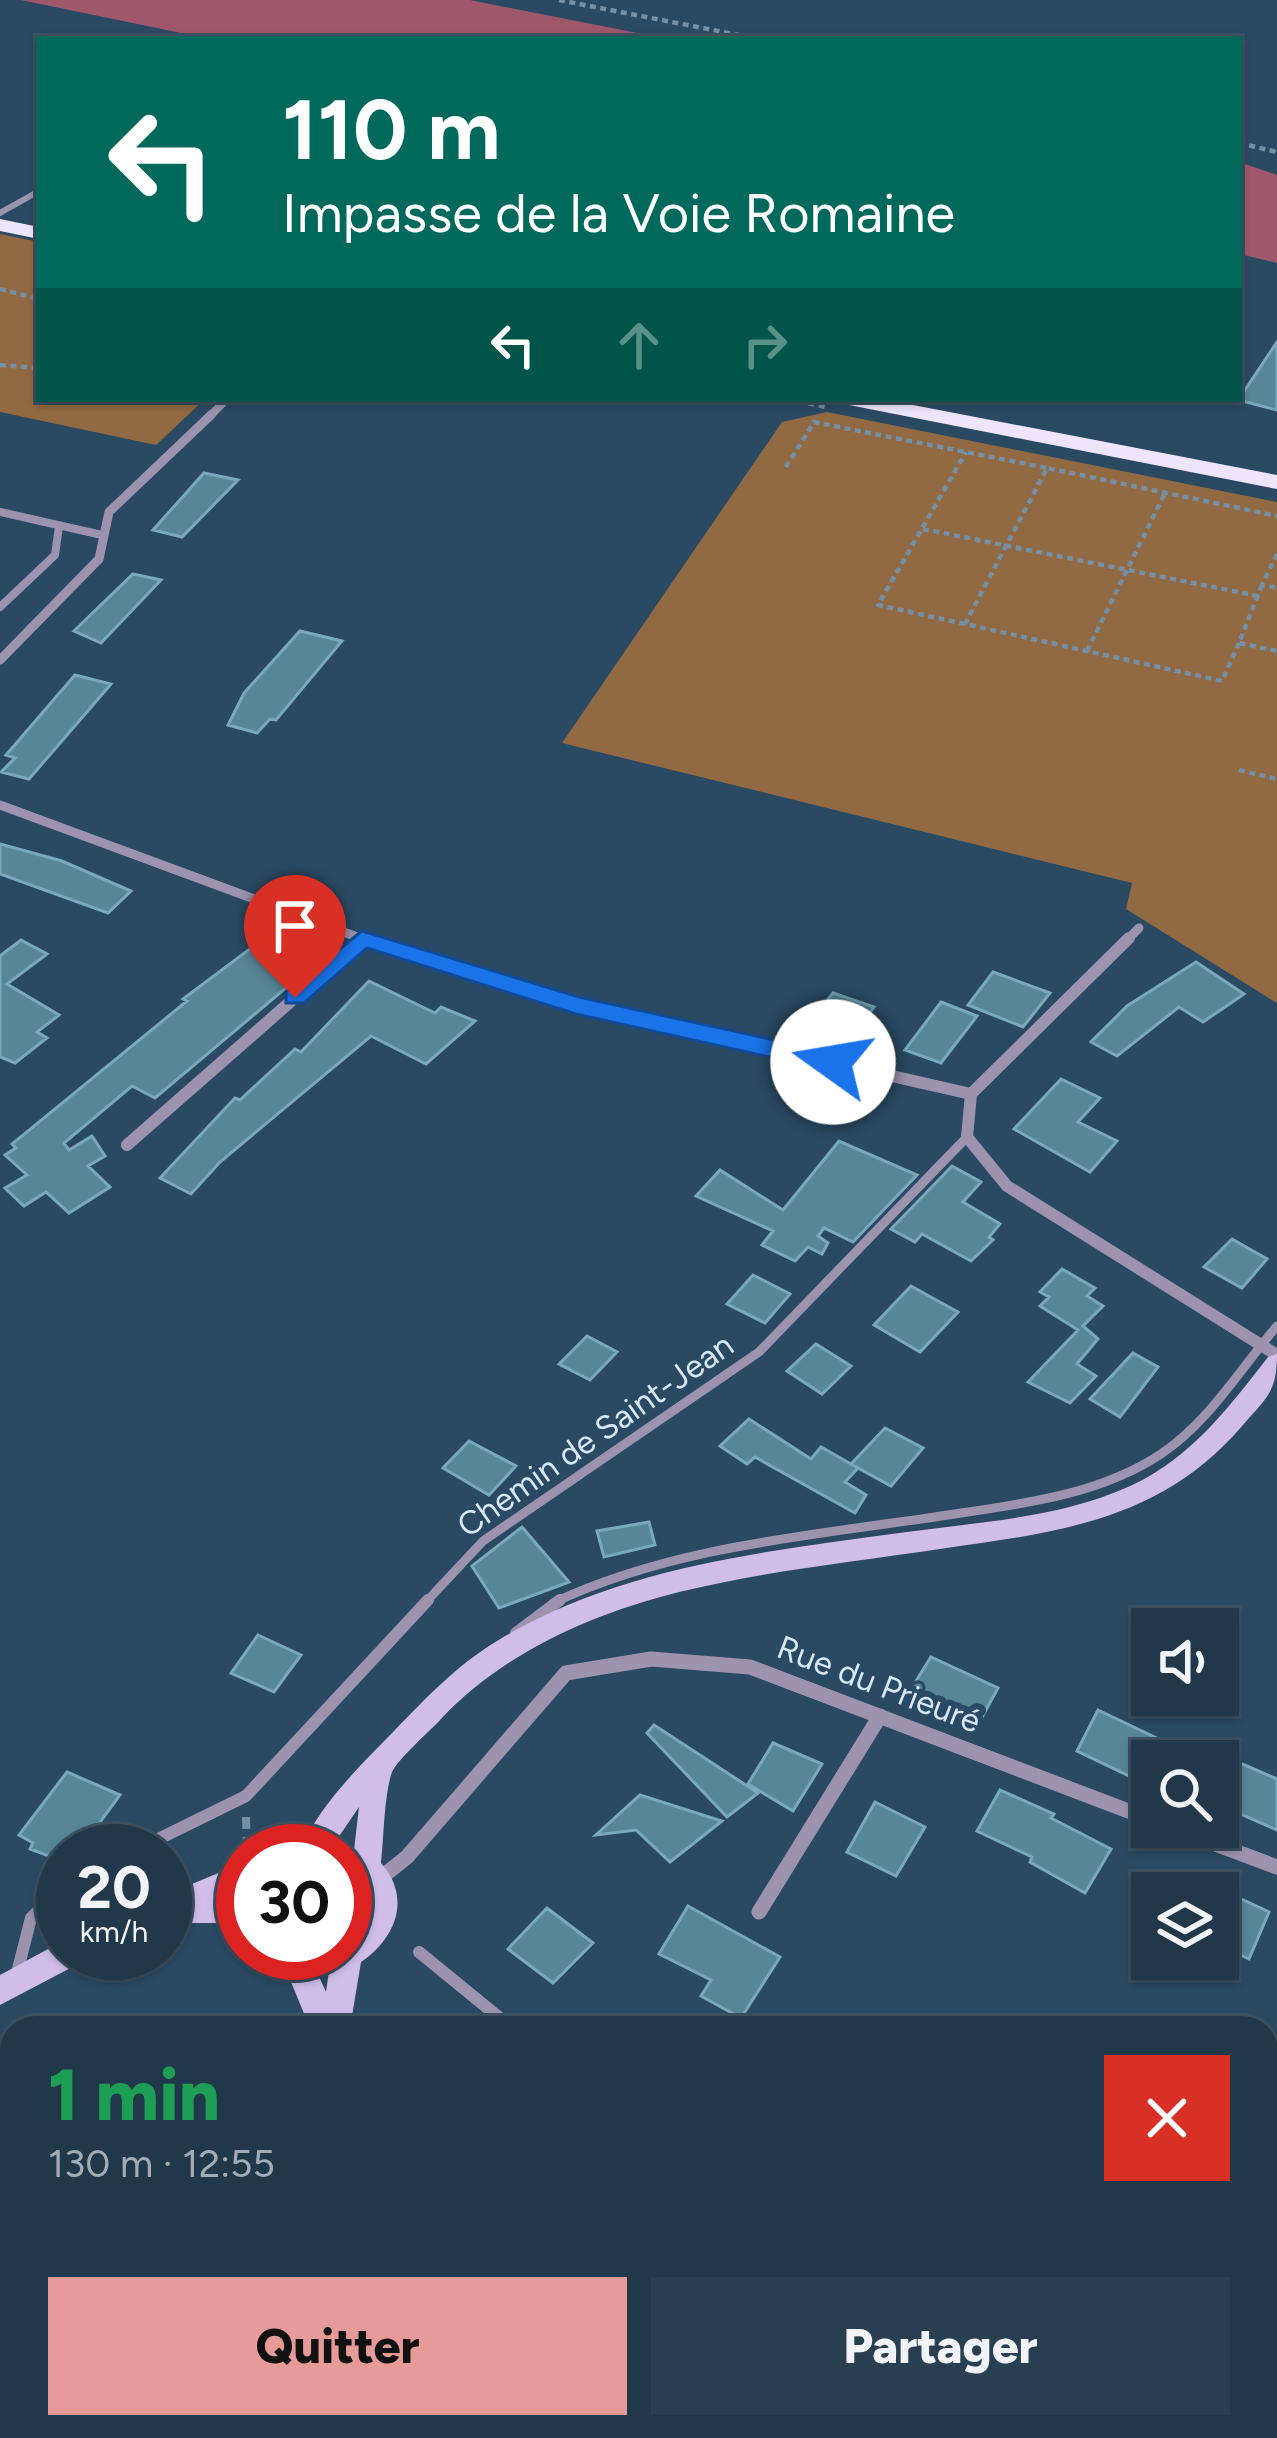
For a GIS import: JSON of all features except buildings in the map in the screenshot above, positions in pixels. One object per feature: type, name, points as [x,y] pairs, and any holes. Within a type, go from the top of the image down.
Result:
[{"type":"main road","points":[[0,225],[36,232]]},
{"type":"main road","points":[[865,402],[1277,482]]},
{"type":"street","points":[[0,660],[99,560],[109,512],[224,402]]},
{"type":"street","points":[[0,805],[111,841],[362,939],[576,1005],[970,1094]]},
{"type":"street","points":[[1139,928],[970,1094],[968,1137],[1007,1186],[1277,1354]]},
{"type":"street","points":[[128,1145],[362,939]]},
{"type":"street","points":[[327,1824],[333,1811],[457,1685],[556,1625],[652,1590],[735,1568],[1059,1520],[1118,1503],[1198,1457],[1269,1353]]},
{"type":"street","name":"Rue du Prieuré","points":[[372,1867],[407,1857],[566,1673],[651,1659],[751,1667],[1131,1812]]},
{"type":"street","points":[[759,1912],[880,1716]]},
{"type":"street","points":[[370,1824],[379,1763]]},
{"type":"street","points":[[1226,1848],[1277,1867]]},
{"type":"street","points":[[372,1882],[385,1900],[384,1918],[372,1934]]},
{"type":"street","points":[[7,1986],[36,1971]]},
{"type":"street","points":[[307,1980],[321,2016]]},
{"type":"street","points":[[337,2016],[342,1980]]},
{"type":"lane","points":[[0,213],[36,193]]},
{"type":"lane","points":[[0,512],[102,535]]},
{"type":"lane","points":[[0,607],[56,555],[59,526]]},
{"type":"lane","name":"Chemin de Saint-Jean","points":[[189,1824],[246,1796],[483,1541],[759,1352],[968,1137]]},
{"type":"lane","points":[[1269,1353],[1277,1326]]},
{"type":"lane","points":[[7,1986],[36,1913]]},
{"type":"lane","points":[[418,1952],[497,2016]]},
{"type":"path","points":[[559,0],[744,36]]},
{"type":"path","points":[[1242,144],[1277,152]]},
{"type":"path","points":[[0,289],[36,298]]},
{"type":"path","points":[[0,365],[36,368]]},
{"type":"path","points":[[785,467],[814,422],[1277,516]]},
{"type":"path","points":[[966,452],[878,605],[1222,681],[1277,554]]},
{"type":"path","points":[[965,624],[1047,469]]},
{"type":"path","points":[[1088,651],[1165,493]]},
{"type":"path","points":[[922,529],[1258,596]]},
{"type":"path","points":[[1262,585],[1277,588]]},
{"type":"path","points":[[1239,643],[1277,651]]},
{"type":"path","points":[[1239,770],[1277,779]]},
{"type":"shaded area","points":[[21,0],[470,0],[653,36],[195,36]]},
{"type":"shaded area","points":[[1242,163],[1277,175],[1277,263],[1242,255]]},
{"type":"shaded area","points":[[0,234],[36,241],[36,402],[202,402],[156,445],[0,412]]},
{"type":"shaded area","points":[[827,412],[1277,502],[1277,1003],[1126,909],[1132,883],[562,743],[782,422]]},
{"type":"route","points":[[295,998],[362,939],[576,1005],[833,1062]]}]
